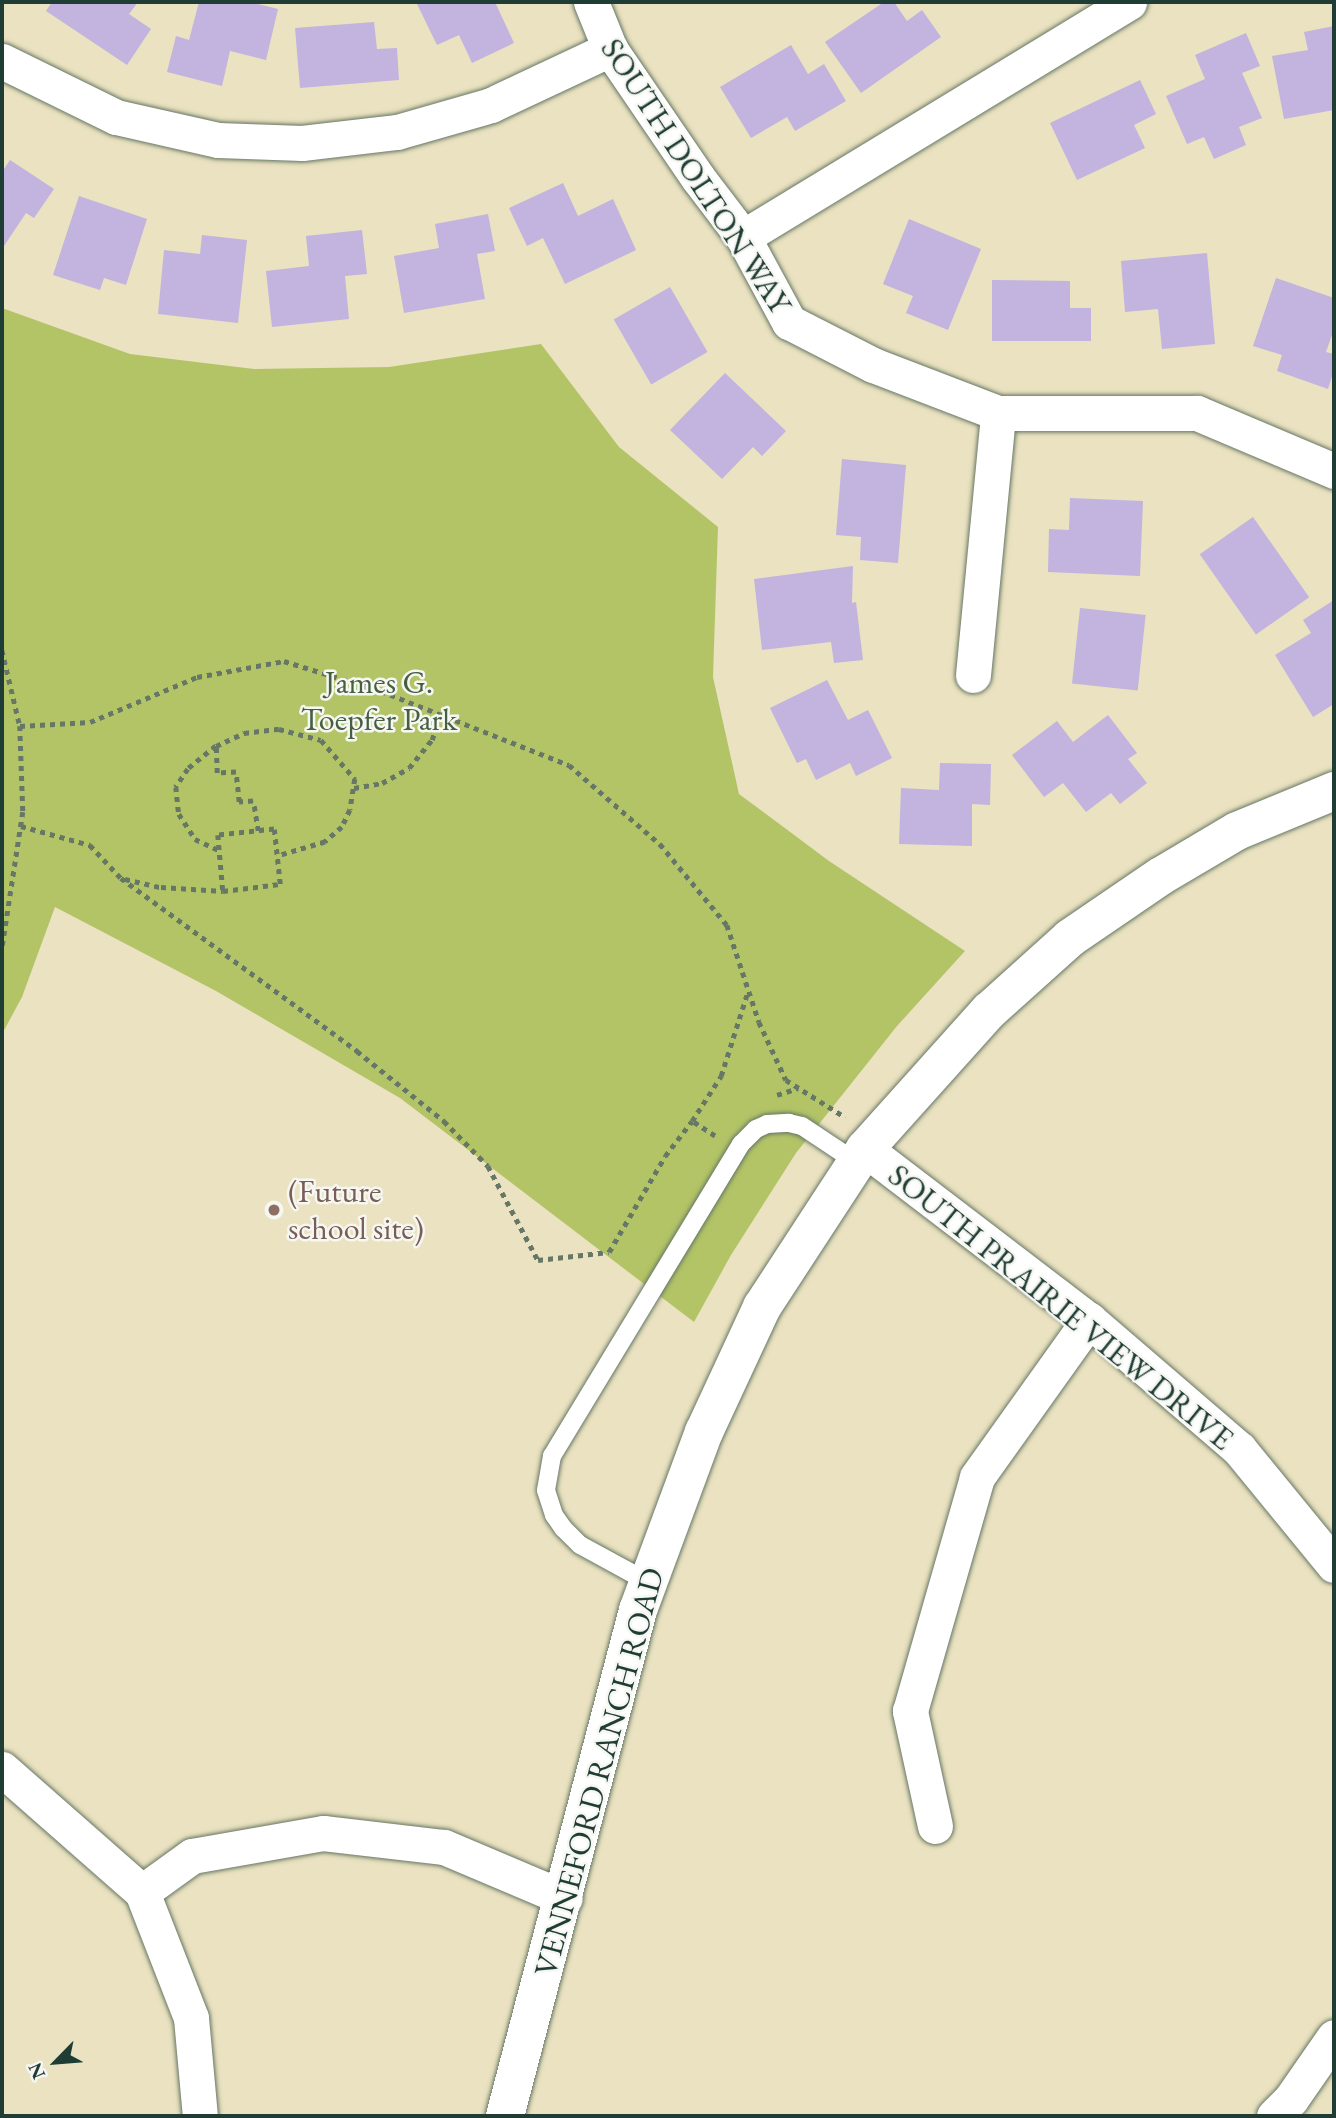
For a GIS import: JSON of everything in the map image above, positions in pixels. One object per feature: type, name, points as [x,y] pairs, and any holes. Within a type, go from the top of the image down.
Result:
[{"type":"street","name":"SOUTH DOLTON WAY","points":[[591,2],[610,49],[698,178],[743,237],[789,322],[873,365],[998,413],[1197,413],[1334,471]]},
{"type":"street","points":[[743,237],[1129,2]]},
{"type":"street","points":[[2,61],[116,117],[218,140],[302,143],[397,132],[491,105],[610,49]]},
{"type":"street","points":[[973,675],[998,413]]},
{"type":"street","name":"VENNEFORD RANCH ROAD","points":[[505,2116],[565,1898],[638,1610],[704,1432],[762,1307],[866,1149],[989,1011],[1070,938],[1160,876],[1237,831],[1334,791]]},
{"type":"street","name":"SOUTH PRAIRIE VIEW DRIVE","points":[[866,1149],[1089,1320],[1239,1449],[1334,1565]]},
{"type":"street","points":[[935,1826],[910,1711],[977,1477],[1089,1320]]},
{"type":"street","points":[[2,1769],[142,1892],[191,2018],[200,2116]]},
{"type":"street","points":[[142,1892],[192,1856],[323,1833],[444,1847],[565,1898]]},
{"type":"street","points":[[1274,2116],[1291,2099],[1334,2037]]},
{"type":"lane","points":[[648,1583],[580,1545],[558,1521],[546,1490],[552,1456],[558,1444],[741,1144],[756,1129],[767,1124],[789,1123],[866,1149]]},
{"type":"path","points":[[2,650],[20,726],[21,825],[2,949]]},
{"type":"path","points":[[20,726],[90,722],[197,677],[284,661],[381,691],[569,765],[660,844],[727,925],[748,990],[786,1080],[799,1088],[866,1149]]},
{"type":"path","points":[[354,788],[382,783],[409,768],[432,740],[440,714]]},
{"type":"path","points":[[220,850],[195,839],[179,814],[176,787],[188,769],[216,746],[244,733],[279,729],[321,740],[355,779],[350,810],[342,827],[325,842],[277,856]]},
{"type":"path","points":[[216,746],[217,773],[236,772],[239,802],[253,801],[258,831]]},
{"type":"path","points":[[21,825],[90,845],[121,878],[356,1051],[444,1121],[488,1166],[538,1259],[609,1252],[665,1156],[721,1076],[748,990]]},
{"type":"path","points":[[121,878],[161,887],[223,891],[280,884],[274,829],[218,835],[223,891]]},
{"type":"path","points":[[768,1098],[799,1088]]},
{"type":"path","points":[[692,1121],[716,1136],[727,1128]]},
{"type":"green space","name":"James G. Toepfer Park","points":[[2,308],[130,354],[254,369],[389,367],[541,344],[619,447],[718,527],[713,677],[739,794],[829,861],[965,951],[897,1026],[796,1153],[731,1255],[694,1322],[400,1098],[216,991],[55,907],[22,997],[2,1034]]},
{"type":"building","points":[[52,2],[138,2],[129,14],[151,29],[127,65],[46,11]]},
{"type":"building","points":[[199,2],[250,2],[278,9],[266,60],[230,51],[222,86],[167,72],[176,36],[189,40]]},
{"type":"building","points":[[416,2],[495,2],[514,43],[472,63],[459,35],[437,45]]},
{"type":"building","points":[[884,2],[894,2],[907,21],[922,10],[941,37],[861,93],[825,42]]},
{"type":"building","points":[[374,22],[377,49],[397,48],[399,80],[300,88],[295,28]]},
{"type":"building","points":[[1334,26],[1334,110],[1284,119],[1272,56],[1308,50],[1304,32]]},
{"type":"building","points":[[1246,33],[1260,66],[1242,73],[1262,118],[1239,127],[1246,145],[1214,159],[1204,137],[1187,144],[1166,96],[1205,79],[1195,55]]},
{"type":"building","points":[[791,45],[808,74],[824,64],[846,101],[795,131],[787,117],[751,138],[720,87]]},
{"type":"building","points":[[1140,80],[1156,114],[1134,125],[1145,148],[1077,180],[1050,123]]},
{"type":"building","points":[[10,160],[54,189],[34,218],[26,213],[2,249],[2,172]]},
{"type":"building","points":[[563,183],[578,216],[613,199],[636,250],[565,284],[543,238],[527,246],[509,208]]},
{"type":"building","points":[[79,196],[147,219],[126,285],[104,278],[100,290],[53,275]]},
{"type":"building","points":[[488,214],[495,251],[477,254],[485,299],[404,313],[394,256],[439,248],[435,224]]},
{"type":"building","points":[[909,219],[981,249],[948,330],[906,313],[913,296],[883,284]]},
{"type":"building","points":[[362,230],[367,274],[345,276],[349,319],[272,327],[266,271],[309,266],[306,236]]},
{"type":"building","points":[[202,235],[247,240],[238,323],[158,314],[164,250],[200,254]]},
{"type":"building","points":[[1207,253],[1215,344],[1162,349],[1158,309],[1125,312],[1121,261]]},
{"type":"building","points":[[1276,278],[1334,298],[1334,329],[1326,352],[1334,354],[1334,370],[1328,389],[1277,371],[1282,355],[1253,346]]},
{"type":"building","points":[[992,280],[1070,281],[1070,308],[1091,308],[1091,341],[992,341]]},
{"type":"building","points":[[670,287],[708,352],[651,384],[614,320]]},
{"type":"building","points":[[725,373],[786,431],[762,456],[753,447],[722,479],[670,430]]},
{"type":"building","points":[[842,459],[906,465],[898,563],[860,560],[861,537],[836,535]]},
{"type":"building","points":[[1070,498],[1143,501],[1140,576],[1048,572],[1049,529],[1069,530]]},
{"type":"building","points":[[1253,517],[1309,597],[1256,635],[1200,554]]},
{"type":"building","points":[[853,566],[852,603],[856,602],[863,660],[834,663],[831,642],[762,650],[754,579]]},
{"type":"building","points":[[1334,600],[1334,704],[1313,717],[1275,655],[1311,633],[1303,620]]},
{"type":"building","points":[[1080,608],[1146,615],[1138,690],[1072,684]]},
{"type":"building","points":[[827,680],[848,720],[868,710],[892,758],[856,776],[850,763],[816,780],[806,759],[797,763],[770,708]]},
{"type":"building","points":[[1108,715],[1137,753],[1128,759],[1147,783],[1120,804],[1111,793],[1086,812],[1063,783],[1044,797],[1012,755],[1057,721],[1073,742]]},
{"type":"building","points":[[940,763],[991,764],[990,805],[972,804],[972,846],[899,844],[901,788],[939,790]]},
{"type":"place","name":"(Future school site)","points":[[274,1210]]}]
